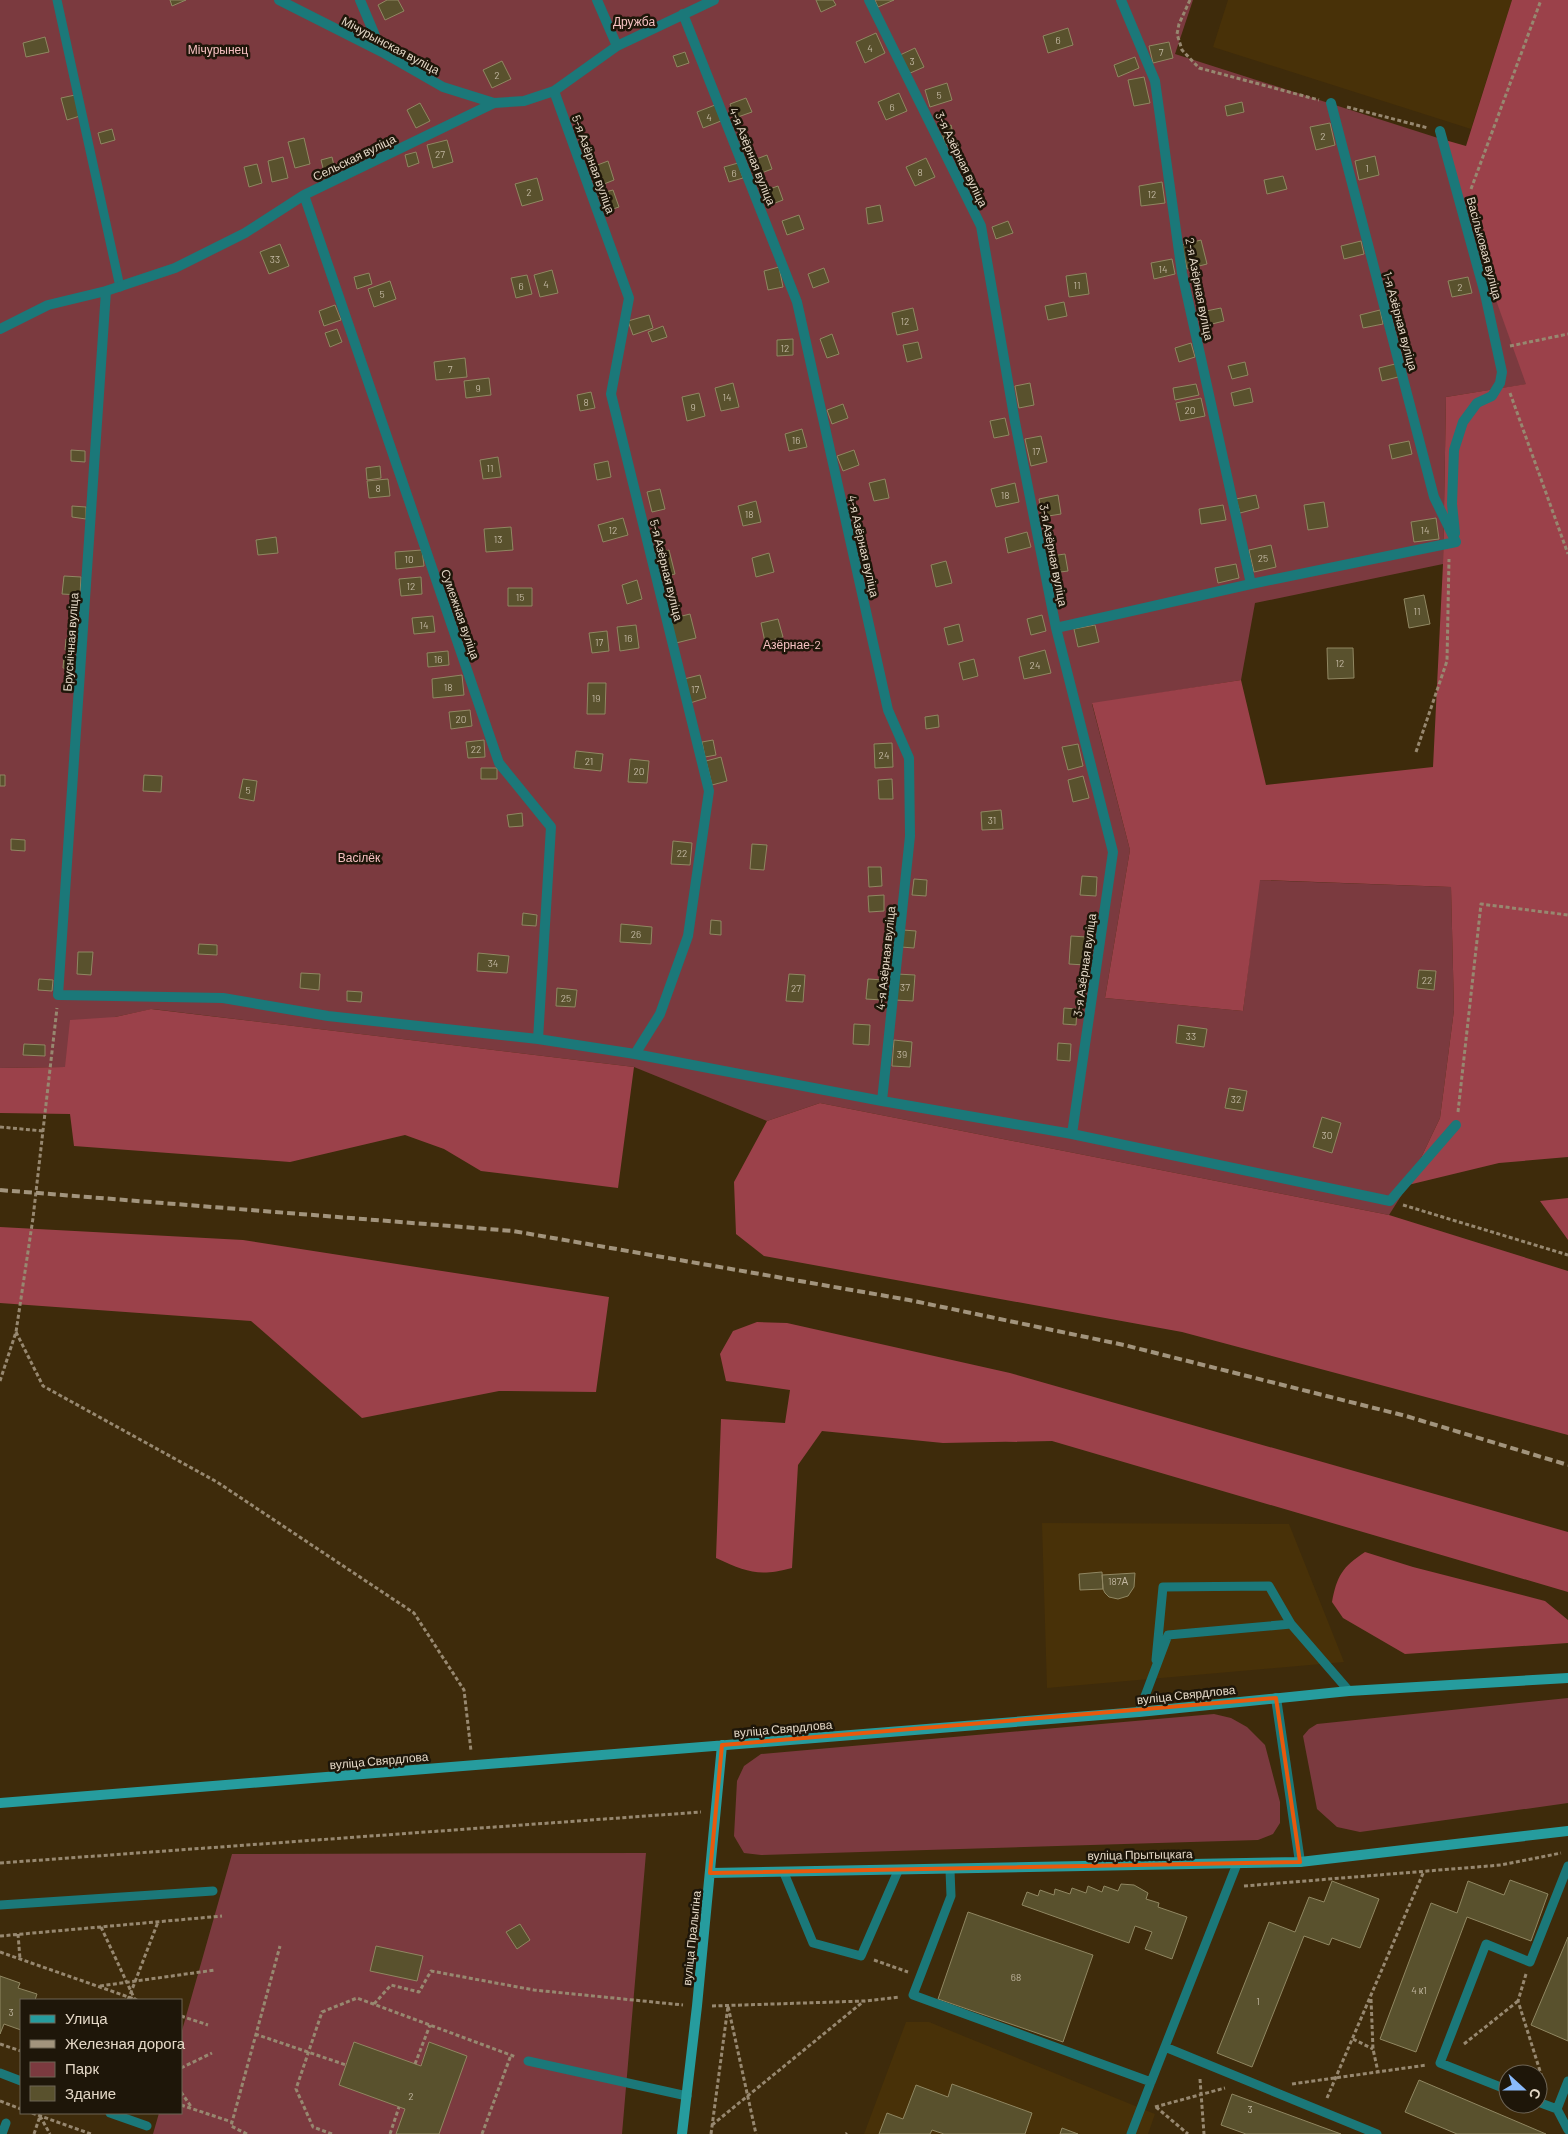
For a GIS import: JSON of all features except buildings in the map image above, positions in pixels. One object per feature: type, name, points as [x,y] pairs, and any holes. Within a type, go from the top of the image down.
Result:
[{"type":"main road","name":"вуліца Свярдлова","points":[[0,1803],[1139,1712],[1349,1691],[1568,1678]]},
{"type":"main road","name":"вуліца Пралыгіна","points":[[682,2134],[697,2006],[722,1745]]},
{"type":"main road","name":"вуліца Прытыцкага","points":[[710,1873],[898,1871],[1300,1862],[1568,1831]]},
{"type":"street","name":"Мічурынская вуліца","points":[[280,0],[382,52],[443,87],[494,103]]},
{"type":"street","points":[[360,0],[382,52]]},
{"type":"street","points":[[597,0],[617,46]]},
{"type":"street","name":"Сельская вуліца","points":[[0,329],[48,305],[120,287],[184,264],[245,233],[304,195],[494,103],[524,101],[554,91],[617,46],[714,0]]},
{"type":"street","name":"3-я Азёрная вуліца","points":[[869,0],[981,226],[1015,422],[1056,628],[1113,852],[1072,1134]]},
{"type":"street","name":"2-я Азёрная вуліца","points":[[1121,0],[1156,81],[1182,273],[1251,584]]},
{"type":"street","name":"4-я Азёрная вуліца","points":[[683,14],[797,302],[888,710],[909,758],[910,836],[882,1101]]},
{"type":"street","name":"5-я Азёрная вуліца","points":[[554,91],[630,298],[611,394],[709,791],[688,936],[660,1014],[635,1054]]},
{"type":"street","name":"1-я Азёрная вуліца","points":[[1331,103],[1434,497],[1456,542]]},
{"type":"street","name":"Васільковая вуліца","points":[[1440,132],[1485,294],[1502,372]]},
{"type":"street","name":"Сумежная вуліца","points":[[304,195],[500,763],[551,827],[538,1040]]},
{"type":"street","name":"Бруснічная вуліца","points":[[58,995],[106,291]]},
{"type":"street","points":[[1056,628],[1251,584],[1456,542],[1452,504],[1454,450],[1463,422],[1477,403],[1492,396],[1500,383],[1502,372]]},
{"type":"street","points":[[58,995],[223,998],[328,1016],[538,1040],[635,1054],[882,1101],[1072,1134],[1390,1201],[1456,1125]]},
{"type":"street","points":[[1276,1698],[1300,1862]]},
{"type":"lane","points":[[57,0],[120,287]]},
{"type":"lane","points":[[1154,1672],[1163,1587],[1269,1586],[1291,1624],[1349,1691]]},
{"type":"lane","points":[[1139,1712],[1168,1635],[1291,1624]]},
{"type":"lane","points":[[1131,2134],[1237,1864]]},
{"type":"lane","points":[[1498,2086],[1440,2063],[1486,1944],[1530,1962],[1568,1866]]},
{"type":"lane","points":[[950,1870],[952,1896],[913,1995],[1151,2082]]},
{"type":"lane","points":[[784,1873],[813,1943],[861,1956],[898,1871]]},
{"type":"lane","points":[[0,1905],[213,1891]]},
{"type":"lane","points":[[1164,2047],[1377,2134]]},
{"type":"lane","points":[[528,2062],[687,2096]]},
{"type":"lane","points":[[0,2073],[20,2081]]},
{"type":"lane","points":[[1554,2108],[1568,2081]]},
{"type":"lane","points":[[1548,2106],[1554,2108],[1568,2130]]},
{"type":"lane","points":[[113,2114],[147,2126]]},
{"type":"lane","points":[[2,2134],[6,2123]]},
{"type":"path","points":[[1190,0],[1179,24],[1177,34],[1182,50],[1199,68],[1440,132]]},
{"type":"path","points":[[1462,214],[1541,0]]},
{"type":"path","points":[[1497,349],[1568,334]]},
{"type":"path","points":[[1502,372],[1568,554]]},
{"type":"path","points":[[1416,752],[1447,661],[1449,560],[1456,542]]},
{"type":"path","points":[[1456,1125],[1481,904],[1568,915]]},
{"type":"path","points":[[0,1382],[16,1332],[33,1218],[58,995]]},
{"type":"path","points":[[0,1127],[43,1131]]},
{"type":"path","points":[[1390,1201],[1568,1255]]},
{"type":"path","points":[[16,1332],[43,1386],[217,1482],[414,1613],[464,1690],[472,1765]]},
{"type":"path","points":[[0,1863],[704,1811]]},
{"type":"path","points":[[1228,1887],[1501,1865],[1568,1852]]},
{"type":"path","points":[[1321,2111],[1424,1871]]},
{"type":"path","points":[[0,1936],[222,1916]]},
{"type":"path","points":[[0,1952],[98,1986],[128,1999],[158,1922]]},
{"type":"path","points":[[101,1927],[135,1999]]},
{"type":"path","points":[[18,1934],[20,1959]]},
{"type":"path","points":[[247,2134],[230,2126],[280,1946]]},
{"type":"path","points":[[861,1956],[920,1976]]},
{"type":"path","points":[[1461,2046],[1518,2001],[1530,1962]]},
{"type":"path","points":[[98,1986],[216,1970]]},
{"type":"path","points":[[374,2004],[391,1985],[419,1992],[431,1971],[534,1990],[697,2006],[865,2001],[913,1995]]},
{"type":"path","points":[[1371,1996],[1373,2049],[1378,2072]]},
{"type":"path","points":[[332,2134],[313,2127],[296,2089],[322,2012],[357,1998],[511,2055],[482,2134]]},
{"type":"path","points":[[712,2126],[865,2001]]},
{"type":"path","points":[[1518,2001],[1554,2108]]},
{"type":"path","points":[[728,2006],[756,2134]]},
{"type":"path","points":[[711,2134],[728,2006]]},
{"type":"path","points":[[182,2016],[208,2025]]},
{"type":"path","points":[[415,2064],[430,2025]]},
{"type":"path","points":[[256,2034],[346,2065]]},
{"type":"path","points":[[1353,2039],[1373,2049]]},
{"type":"path","points":[[0,2044],[20,2052]]},
{"type":"path","points":[[182,2068],[212,2054]]},
{"type":"path","points":[[1290,2084],[1440,2063]]},
{"type":"path","points":[[1192,2075],[1208,2082]]},
{"type":"path","points":[[1200,2079],[1204,2134]]},
{"type":"path","points":[[1217,2085],[1225,2088]]},
{"type":"path","points":[[1156,2107],[1225,2088],[1234,2088]]},
{"type":"path","points":[[182,2094],[192,2109]]},
{"type":"path","points":[[0,2101],[20,2109]]},
{"type":"path","points":[[1144,2101],[1156,2107],[1188,2134]]},
{"type":"path","points":[[182,2105],[232,2122]]},
{"type":"path","points":[[390,2134],[399,2107]]},
{"type":"path","points":[[35,2114],[91,2134]]},
{"type":"path","points":[[34,2134],[40,2116]]},
{"type":"path","points":[[40,2116],[50,2134]]},
{"type":"highlighted area","points":[[1276,1698],[1300,1862],[710,1873],[722,1745]]},
{"type":"shaded area","points":[[1228,0],[1512,0],[1471,129],[1213,47]]},
{"type":"shaded area","points":[[1512,0],[1568,0],[1568,1157],[1499,1163],[1408,1185],[1440,1118],[1454,1010],[1451,887],[1260,880],[1243,1011],[1105,998],[1130,850],[1092,703],[1241,680],[1266,785],[1433,767],[1443,564],[1446,397],[1526,384],[1438,138],[1466,146]]},
{"type":"shaded area","points":[[151,1009],[634,1067],[618,1188],[481,1171],[444,1149],[405,1135],[290,1162],[74,1146],[70,1114],[0,1113],[0,1068],[65,1067],[70,1020],[115,1017]]},
{"type":"shaded area","points":[[820,1103],[1389,1215],[1568,1271],[1568,1435],[1182,1332],[764,1256],[736,1234],[734,1182],[767,1121]]},
{"type":"shaded area","points":[[1568,1198],[1568,1240],[1540,1201]]},
{"type":"shaded area","points":[[0,1227],[243,1240],[609,1297],[596,1392],[499,1391],[362,1418],[251,1321],[0,1303]]},
{"type":"shaded area","points":[[757,1322],[787,1323],[1010,1373],[1568,1532],[1568,1592],[1052,1441],[943,1443],[822,1431],[798,1465],[792,1568],[770,1572],[745,1570],[716,1558],[721,1419],[785,1423],[790,1390],[726,1381],[720,1354],[733,1331]]},
{"type":"shaded area","points":[[1042,1523],[1289,1524],[1344,1662],[1047,1688]]},
{"type":"shaded area","points":[[1365,1552],[1413,1567],[1545,1601],[1568,1620],[1568,1643],[1405,1654],[1343,1618],[1332,1602],[1336,1585],[1342,1573],[1351,1562]]},
{"type":"shaded area","points":[[906,2022],[929,2022],[1155,2114],[1148,2134],[864,2134]]},
{"type":"green space","points":[[0,0],[1193,0],[1175,54],[1438,138],[1527,384],[1446,397],[1443,564],[1255,603],[1241,680],[1092,704],[1130,850],[1105,998],[1243,1011],[1259,880],[1451,887],[1454,1010],[1440,1118],[1408,1185],[1389,1215],[820,1103],[767,1121],[634,1067],[152,1009],[115,1017],[66,1067],[0,1068]]},
{"type":"green space","points":[[1568,1698],[1568,1803],[1360,1832],[1337,1827],[1317,1809],[1303,1736],[1317,1724]]},
{"type":"green space","points":[[1214,1714],[1231,1718],[1247,1727],[1265,1745],[1280,1802],[1280,1823],[1273,1834],[1258,1840],[761,1855],[744,1853],[734,1836],[737,1781],[744,1766],[761,1754]]},
{"type":"green space","points":[[646,1853],[622,2134],[153,2134],[159,2114],[182,2114],[182,2030],[232,1854]]},
{"type":"railway","points":[[0,1190],[513,1231],[909,1300],[1124,1345],[1406,1416],[1568,1465]]},
{"type":"park label","name":"Дружба","points":[[634,21]]},
{"type":"park label","name":"Мічурынец","points":[[218,49]]},
{"type":"park label","name":"Азёрнае-2","points":[[792,644]]},
{"type":"park label","name":"Васілёк","points":[[359,857]]}]
